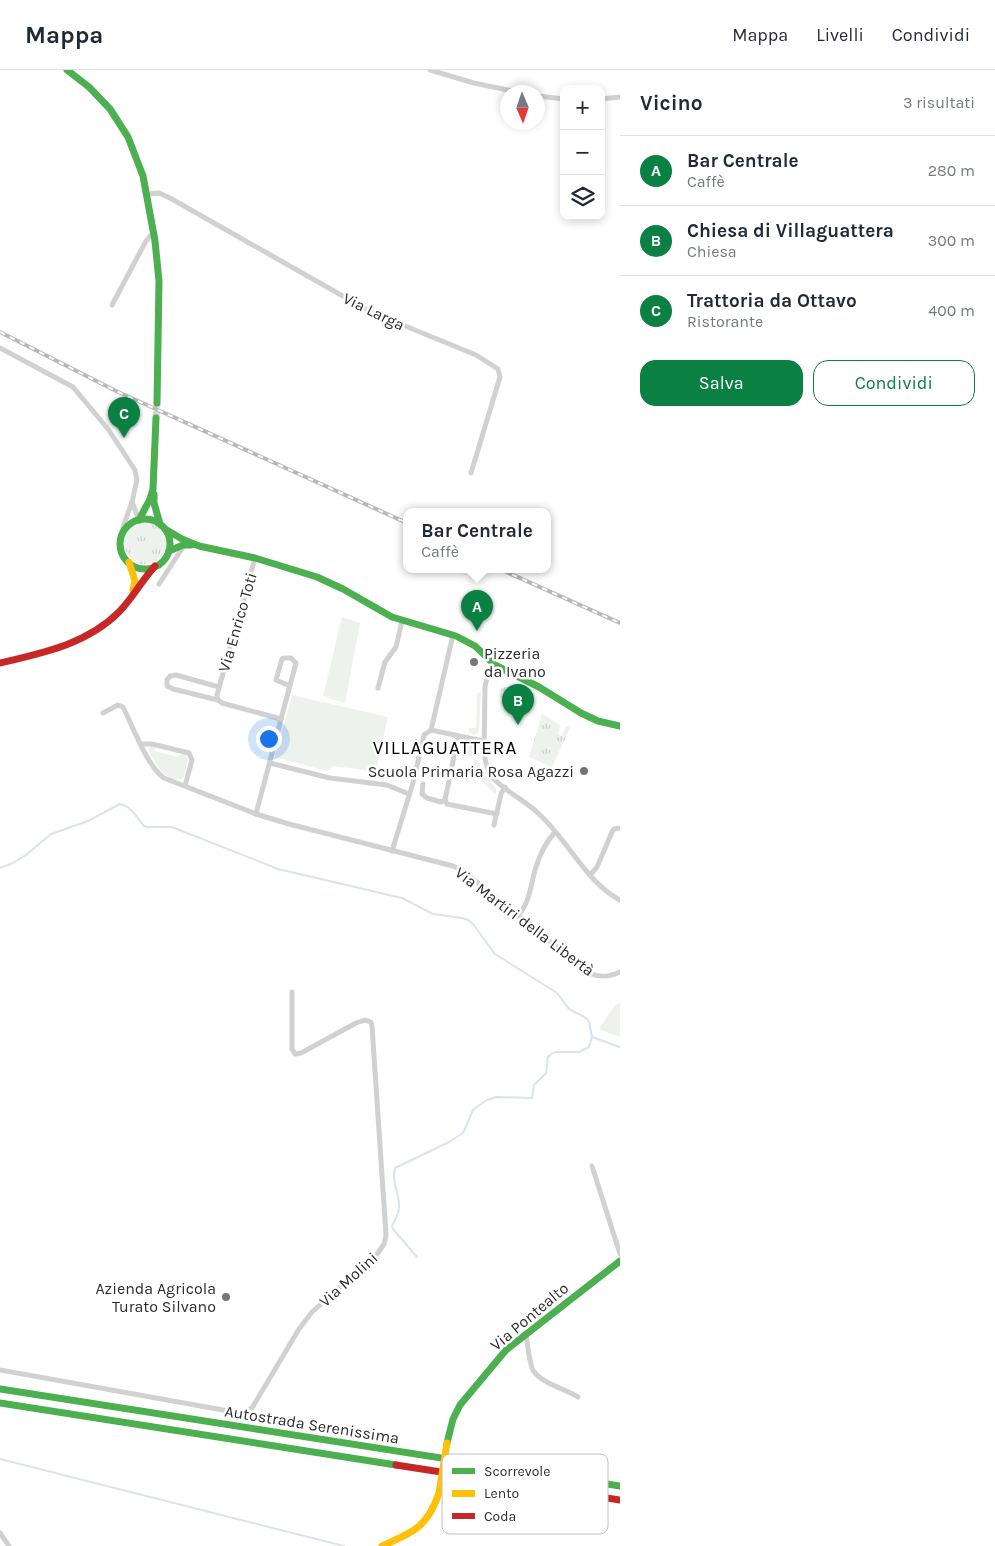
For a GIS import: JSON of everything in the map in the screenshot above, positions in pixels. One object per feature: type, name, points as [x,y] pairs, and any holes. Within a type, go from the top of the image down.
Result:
[{"type":"main road","points":[[67,70],[100,97],[120,122],[140,163],[148,194],[159,281],[157,402]]},
{"type":"main road","points":[[0,663],[63,647],[86,638],[109,622],[130,598],[145,576],[166,558],[169,551],[169,536],[154,503],[156,418]]},
{"type":"main road","points":[[139,520],[147,506],[153,488]]},
{"type":"main road","points":[[130,598],[135,581],[129,562],[122,551],[122,537],[128,526],[139,520],[154,520],[186,543],[255,558],[317,577],[402,621],[453,635],[475,646],[495,665],[539,687],[581,713],[598,721],[620,726]]},
{"type":"main road","points":[[169,551],[186,543]]},
{"type":"main road","points":[[129,562],[142,568],[155,566]]},
{"type":"main road","name":"Via Pontealto","points":[[445,1454],[452,1419],[460,1405],[506,1350],[524,1334],[620,1261]]},
{"type":"main road","name":"Autostrada Serenissima","points":[[0,1389],[442,1458]]},
{"type":"main road","name":"Autostrada Serenissima","points":[[0,1403],[442,1472]]},
{"type":"main road","name":"Via Pontealto","points":[[382,1546],[408,1534],[425,1522],[434,1510],[442,1474]]},
{"type":"street","points":[[430,70],[500,88]]},
{"type":"street","points":[[545,97],[560,99]]},
{"type":"street","points":[[605,99],[620,97]]},
{"type":"street","name":"Via Larga","points":[[148,194],[159,193],[372,312],[476,355],[498,369],[500,377],[471,473]]},
{"type":"street","points":[[112,305],[146,241],[150,236],[154,235]]},
{"type":"street","points":[[0,348],[64,381],[73,388],[108,429],[135,470],[137,480],[122,537]]},
{"type":"street","points":[[132,502],[137,508],[142,509],[147,506]]},
{"type":"street","points":[[132,502],[139,520]]},
{"type":"street","points":[[160,584],[186,543]]},
{"type":"street","name":"Via Enrico Toti","points":[[218,700],[219,686],[255,558]]},
{"type":"street","points":[[378,688],[385,662],[396,647],[402,621]]},
{"type":"street","points":[[392,851],[424,735],[431,730],[453,635]]},
{"type":"street","points":[[256,814],[270,763],[296,663],[291,658],[284,658],[282,659],[276,680],[290,686]]},
{"type":"street","points":[[495,665],[488,674],[485,687],[484,741],[485,762],[488,770],[495,780],[542,816],[599,886],[620,900]]},
{"type":"street","name":"Via Enrico Toti","points":[[219,686],[176,675],[170,676],[167,680],[167,686],[173,690],[218,700],[222,703],[281,719]]},
{"type":"street","name":"Via Martiri della Libertà","points":[[103,713],[118,705],[123,707],[157,773],[164,778],[256,814],[453,866],[462,870],[589,973],[608,977],[620,972]]},
{"type":"street","points":[[431,730],[484,741]]},
{"type":"street","points":[[445,800],[458,737]]},
{"type":"street","points":[[141,744],[152,744],[189,753],[192,760],[185,786]]},
{"type":"street","points":[[270,763],[330,778],[387,785],[409,794]]},
{"type":"street","points":[[423,784],[422,794],[427,798],[441,802],[445,800]]},
{"type":"street","points":[[494,825],[501,794],[505,788]]},
{"type":"street","points":[[445,800],[447,804],[496,814]]},
{"type":"street","points":[[591,874],[597,867],[612,832],[614,829],[620,828]]},
{"type":"street","points":[[518,916],[524,909],[545,843],[555,832]]},
{"type":"street","name":"Via Molini","points":[[0,1370],[234,1412],[246,1412],[252,1408],[299,1329],[312,1312],[378,1253],[384,1244],[386,1235],[372,1026],[366,1020],[356,1023],[301,1053],[295,1054],[292,1049],[292,992]]},
{"type":"street","points":[[592,1166],[620,1254]]},
{"type":"street","points":[[524,1334],[536,1375],[578,1397]]},
{"type":"street","points":[[0,1533],[9,1546]]},
{"type":"green space","points":[[141,522],[149,522],[160,528],[166,543],[160,558],[149,564],[141,564],[130,558],[124,547],[124,539],[130,528]]},
{"type":"green space","points":[[342,617],[360,623],[345,703],[323,696]]},
{"type":"green space","points":[[504,687],[512,689],[513,706],[509,709],[508,704],[499,696],[501,689]]},
{"type":"green space","points":[[522,688],[527,688],[533,694],[533,700],[528,702],[523,709],[520,705],[520,691]]},
{"type":"green space","points":[[481,692],[479,730],[478,733],[473,735],[469,732],[469,728],[476,728],[477,693]]},
{"type":"green space","points":[[292,695],[388,717],[377,766],[398,771],[396,781],[374,776],[372,771],[334,766],[327,771],[275,757]]},
{"type":"green space","points":[[542,714],[560,725],[558,734],[561,736],[567,726],[570,728],[552,767],[529,757]]},
{"type":"green space","points":[[464,743],[477,747],[478,757],[461,754],[463,747],[460,746]]},
{"type":"green space","points":[[151,746],[157,748],[155,751],[176,757],[185,754],[188,758],[184,777],[172,779],[162,772],[148,749]]},
{"type":"green space","points":[[473,758],[478,760],[483,773],[496,788],[496,794],[481,779]]},
{"type":"green space","points":[[620,1003],[620,1037],[599,1029],[615,1005]]},
{"type":"waterway","points":[[0,868],[26,855],[51,834],[88,821],[120,804],[124,805],[131,810],[144,826],[172,827],[278,869],[402,898],[433,914],[468,920],[495,954],[557,993],[569,1009],[586,1018],[589,1022],[592,1037],[620,1047]]},
{"type":"waterway","points":[[417,1257],[392,1226],[398,1215],[399,1207],[394,1178],[395,1168],[449,1142],[463,1133],[473,1110],[485,1101],[496,1097],[532,1098],[534,1085],[546,1073],[548,1057],[555,1052],[579,1052],[589,1047],[592,1037]]},
{"type":"waterway","points":[[0,1459],[344,1546]]},
{"type":"tunnel","points":[[156,418],[157,403]]},
{"type":"railway","points":[[0,332],[116,391],[403,521]]},
{"type":"railway","points":[[509,573],[620,623]]},
{"type":"traffic: fast","points":[[67,70],[89,87],[110,109],[128,137],[143,176],[155,241],[159,281],[157,403]]},
{"type":"traffic: fast","points":[[139,520],[153,489],[156,418]]},
{"type":"traffic: fast","points":[[154,494],[154,503],[160,524]]},
{"type":"traffic: fast","points":[[145,519],[154,521],[165,530],[170,544],[168,553],[159,564],[145,569],[136,567],[125,558],[120,544],[122,535],[131,524],[145,519]]},
{"type":"traffic: fast","points":[[165,529],[199,546],[255,558],[317,577],[343,589],[392,617],[456,636],[475,646],[495,665],[539,687],[581,713],[598,721],[620,726]]},
{"type":"traffic: fast","points":[[169,551],[183,545],[191,545]]},
{"type":"traffic: fast","points":[[447,1443],[453,1419],[460,1405],[506,1350],[620,1261]]},
{"type":"traffic: fast","points":[[0,1389],[442,1458]]},
{"type":"traffic: fast","points":[[0,1403],[396,1465]]},
{"type":"traffic: fast","points":[[608,1484],[620,1486]]},
{"type":"traffic: slow","points":[[129,562],[135,581],[133,590]]},
{"type":"traffic: slow","points":[[445,1454],[447,1443]]},
{"type":"traffic: slow","points":[[439,1493],[442,1474]]},
{"type":"traffic: slow","points":[[382,1546],[418,1527],[429,1514],[439,1493]]},
{"type":"traffic: jam","points":[[0,663],[64,646],[93,632],[119,612],[155,566]]},
{"type":"traffic: jam","points":[[396,1465],[442,1472]]},
{"type":"traffic: jam","points":[[608,1498],[620,1500]]},
{"type":"place","name":"Trattoria da Ottavo","points":[[124,438]]},
{"type":"place","name":"Bar Centrale","points":[[477,631]]},
{"type":"place","name":"Pizzeria da Ivano","points":[[474,662]]},
{"type":"place","name":"Chiesa di Villaguattera","points":[[518,725]]},
{"type":"place","name":"Scuola Primaria Rosa Agazzi","points":[[584,771]]},
{"type":"place","name":"Azienda Agricola Turato Silvano","points":[[226,1297]]},
{"type":"district","name":"VILLAGUATTERA","points":[[445,747]]}]
